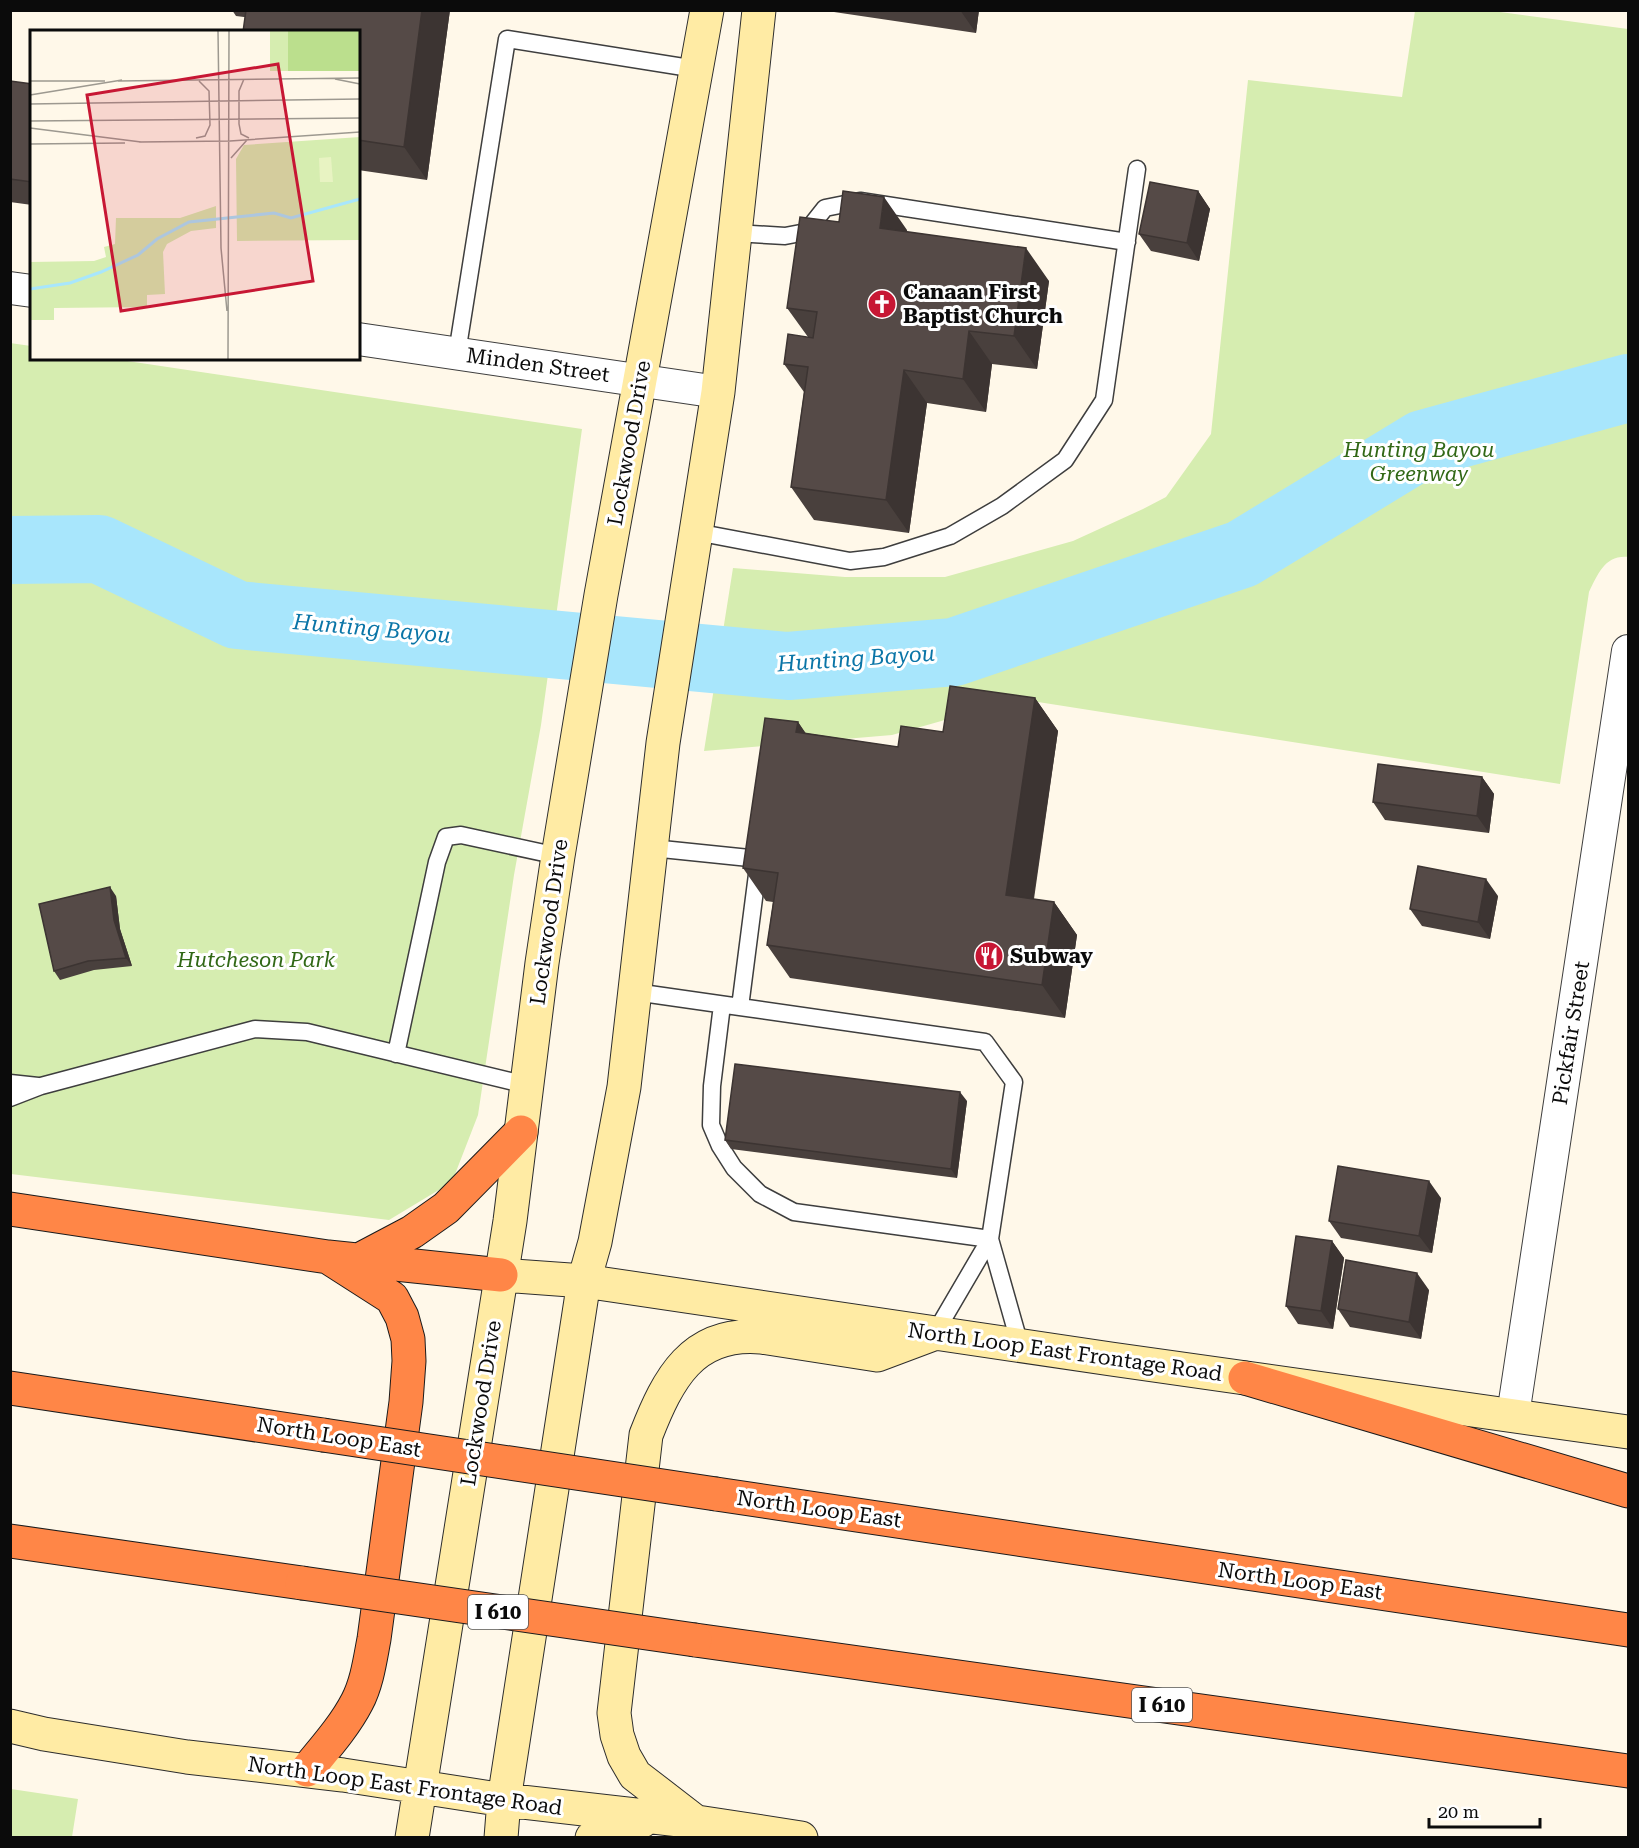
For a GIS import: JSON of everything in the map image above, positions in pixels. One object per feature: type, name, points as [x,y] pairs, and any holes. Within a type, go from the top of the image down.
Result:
[{"type":"highway","points":[[344,1259],[412,1232],[446,1208],[521,1132]]},
{"type":"highway","points":[[10,1209],[344,1259],[501,1275]]},
{"type":"highway","points":[[307,1770],[338,1732],[357,1701],[367,1674],[374,1639],[403,1425],[409,1361],[408,1339],[402,1317],[392,1298],[344,1259]]},
{"type":"highway","points":[[1245,1378],[1629,1491]]},
{"type":"highway","name":"North Loop East","points":[[10,1388],[1629,1630]]},
{"type":"highway","name":"I 610","points":[[10,1542],[1629,1771]]},
{"type":"main road","name":"Lockwood Drive","points":[[412,1838],[501,1275],[558,856],[601,595],[706,10]]},
{"type":"main road","points":[[501,1838],[504,1800],[584,1281],[595,1242],[620,1117],[663,743],[718,392],[759,10]]},
{"type":"main road","name":"North Loop East Frontage Road","points":[[501,1275],[584,1281],[1629,1432]]},
{"type":"main road","points":[[697,1822],[635,1775],[616,1735],[614,1713],[646,1435],[660,1401],[692,1356],[707,1345],[724,1338],[761,1337],[877,1355],[935,1333]]},
{"type":"main road","name":"North Loop East Frontage Road","points":[[10,1726],[44,1734],[187,1757],[307,1770],[504,1800],[697,1822],[743,1833],[801,1838]]},
{"type":"main road","points":[[592,1838],[655,1818]]},
{"type":"street","points":[[10,288],[30,291]]},
{"type":"street","name":"Minden Street","points":[[360,339],[718,392]]},
{"type":"street","name":"Pickfair Street","points":[[1513,1415],[1629,651]]},
{"type":"lane","points":[[457,353],[507,39],[696,69]]},
{"type":"lane","points":[[696,532],[850,561],[884,557],[950,536],[1002,506],[1065,460],[1104,400],[1137,169]]},
{"type":"lane","points":[[735,233],[785,236],[806,232],[825,208],[860,201],[1127,242]]},
{"type":"lane","points":[[396,1054],[438,861],[446,837],[461,835],[558,856]]},
{"type":"lane","points":[[652,848],[759,859],[741,1007]]},
{"type":"lane","points":[[635,992],[985,1042],[1014,1082],[990,1239],[935,1333]]},
{"type":"lane","points":[[722,1005],[712,1086],[711,1125],[720,1146],[734,1168],[760,1194],[794,1212],[990,1239]]},
{"type":"lane","points":[[10,1098],[41,1086],[255,1029],[308,1032],[527,1084]]},
{"type":"lane","points":[[10,1083],[41,1086]]},
{"type":"lane","points":[[990,1239],[1020,1345]]},
{"type":"green space","name":"Hunting Bayou Greenway","points":[[1415,11],[1493,11],[1628,29],[1628,557],[1620,557],[1608,562],[1599,572],[1589,592],[1560,784],[1019,699],[892,735],[704,751],[733,568],[845,577],[945,577],[1073,541],[1166,497],[1211,434],[1248,80],[1402,97]]},
{"type":"green space","name":"Hutcheson Park","points":[[10,343],[30,346],[30,360],[121,360],[582,429],[541,725],[514,875],[478,1115],[452,1182],[389,1220],[11,1174]]},
{"type":"green space","points":[[11,1789],[78,1799],[72,1837],[11,1837]]},
{"type":"building","points":[[246,10],[422,10],[404,147],[360,140],[360,30],[243,30]]},
{"type":"building","points":[[10,81],[30,84],[30,182],[10,179]]},
{"type":"building","points":[[1150,182],[1198,191],[1187,243],[1139,234]]},
{"type":"building","points":[[843,191],[884,197],[880,228],[1026,248],[1014,336],[969,331],[963,379],[904,370],[886,500],[791,487],[808,367],[784,364],[788,334],[813,338],[817,312],[787,308],[800,217],[839,222]]},
{"type":"building","points":[[950,686],[1035,698],[1006,895],[1054,902],[1042,985],[767,945],[778,873],[743,868],[765,718],[798,722],[796,732],[898,747],[901,726],[943,732]]},
{"type":"building","points":[[1378,764],[1482,777],[1477,816],[1373,802]]},
{"type":"building","points":[[1418,866],[1486,879],[1478,922],[1410,909]]},
{"type":"building","points":[[110,887],[114,920],[126,958],[88,961],[54,971],[39,904]]},
{"type":"building","points":[[735,1064],[960,1092],[951,1169],[725,1140]]},
{"type":"building","points":[[1338,1166],[1429,1181],[1419,1236],[1329,1221]]},
{"type":"building","points":[[1296,1236],[1332,1241],[1321,1311],[1286,1306]]},
{"type":"building","points":[[1346,1260],[1417,1273],[1409,1322],[1338,1309]]},
{"type":"waterway","name":"Hunting Bayou","points":[[10,550],[99,549],[237,615],[788,666],[954,652],[1242,554],[1423,444],[1628,388]]},
{"type":"place","name":"Canaan First Baptist Church","points":[[882,304]]},
{"type":"place","name":"Subway","points":[[989,956]]}]
